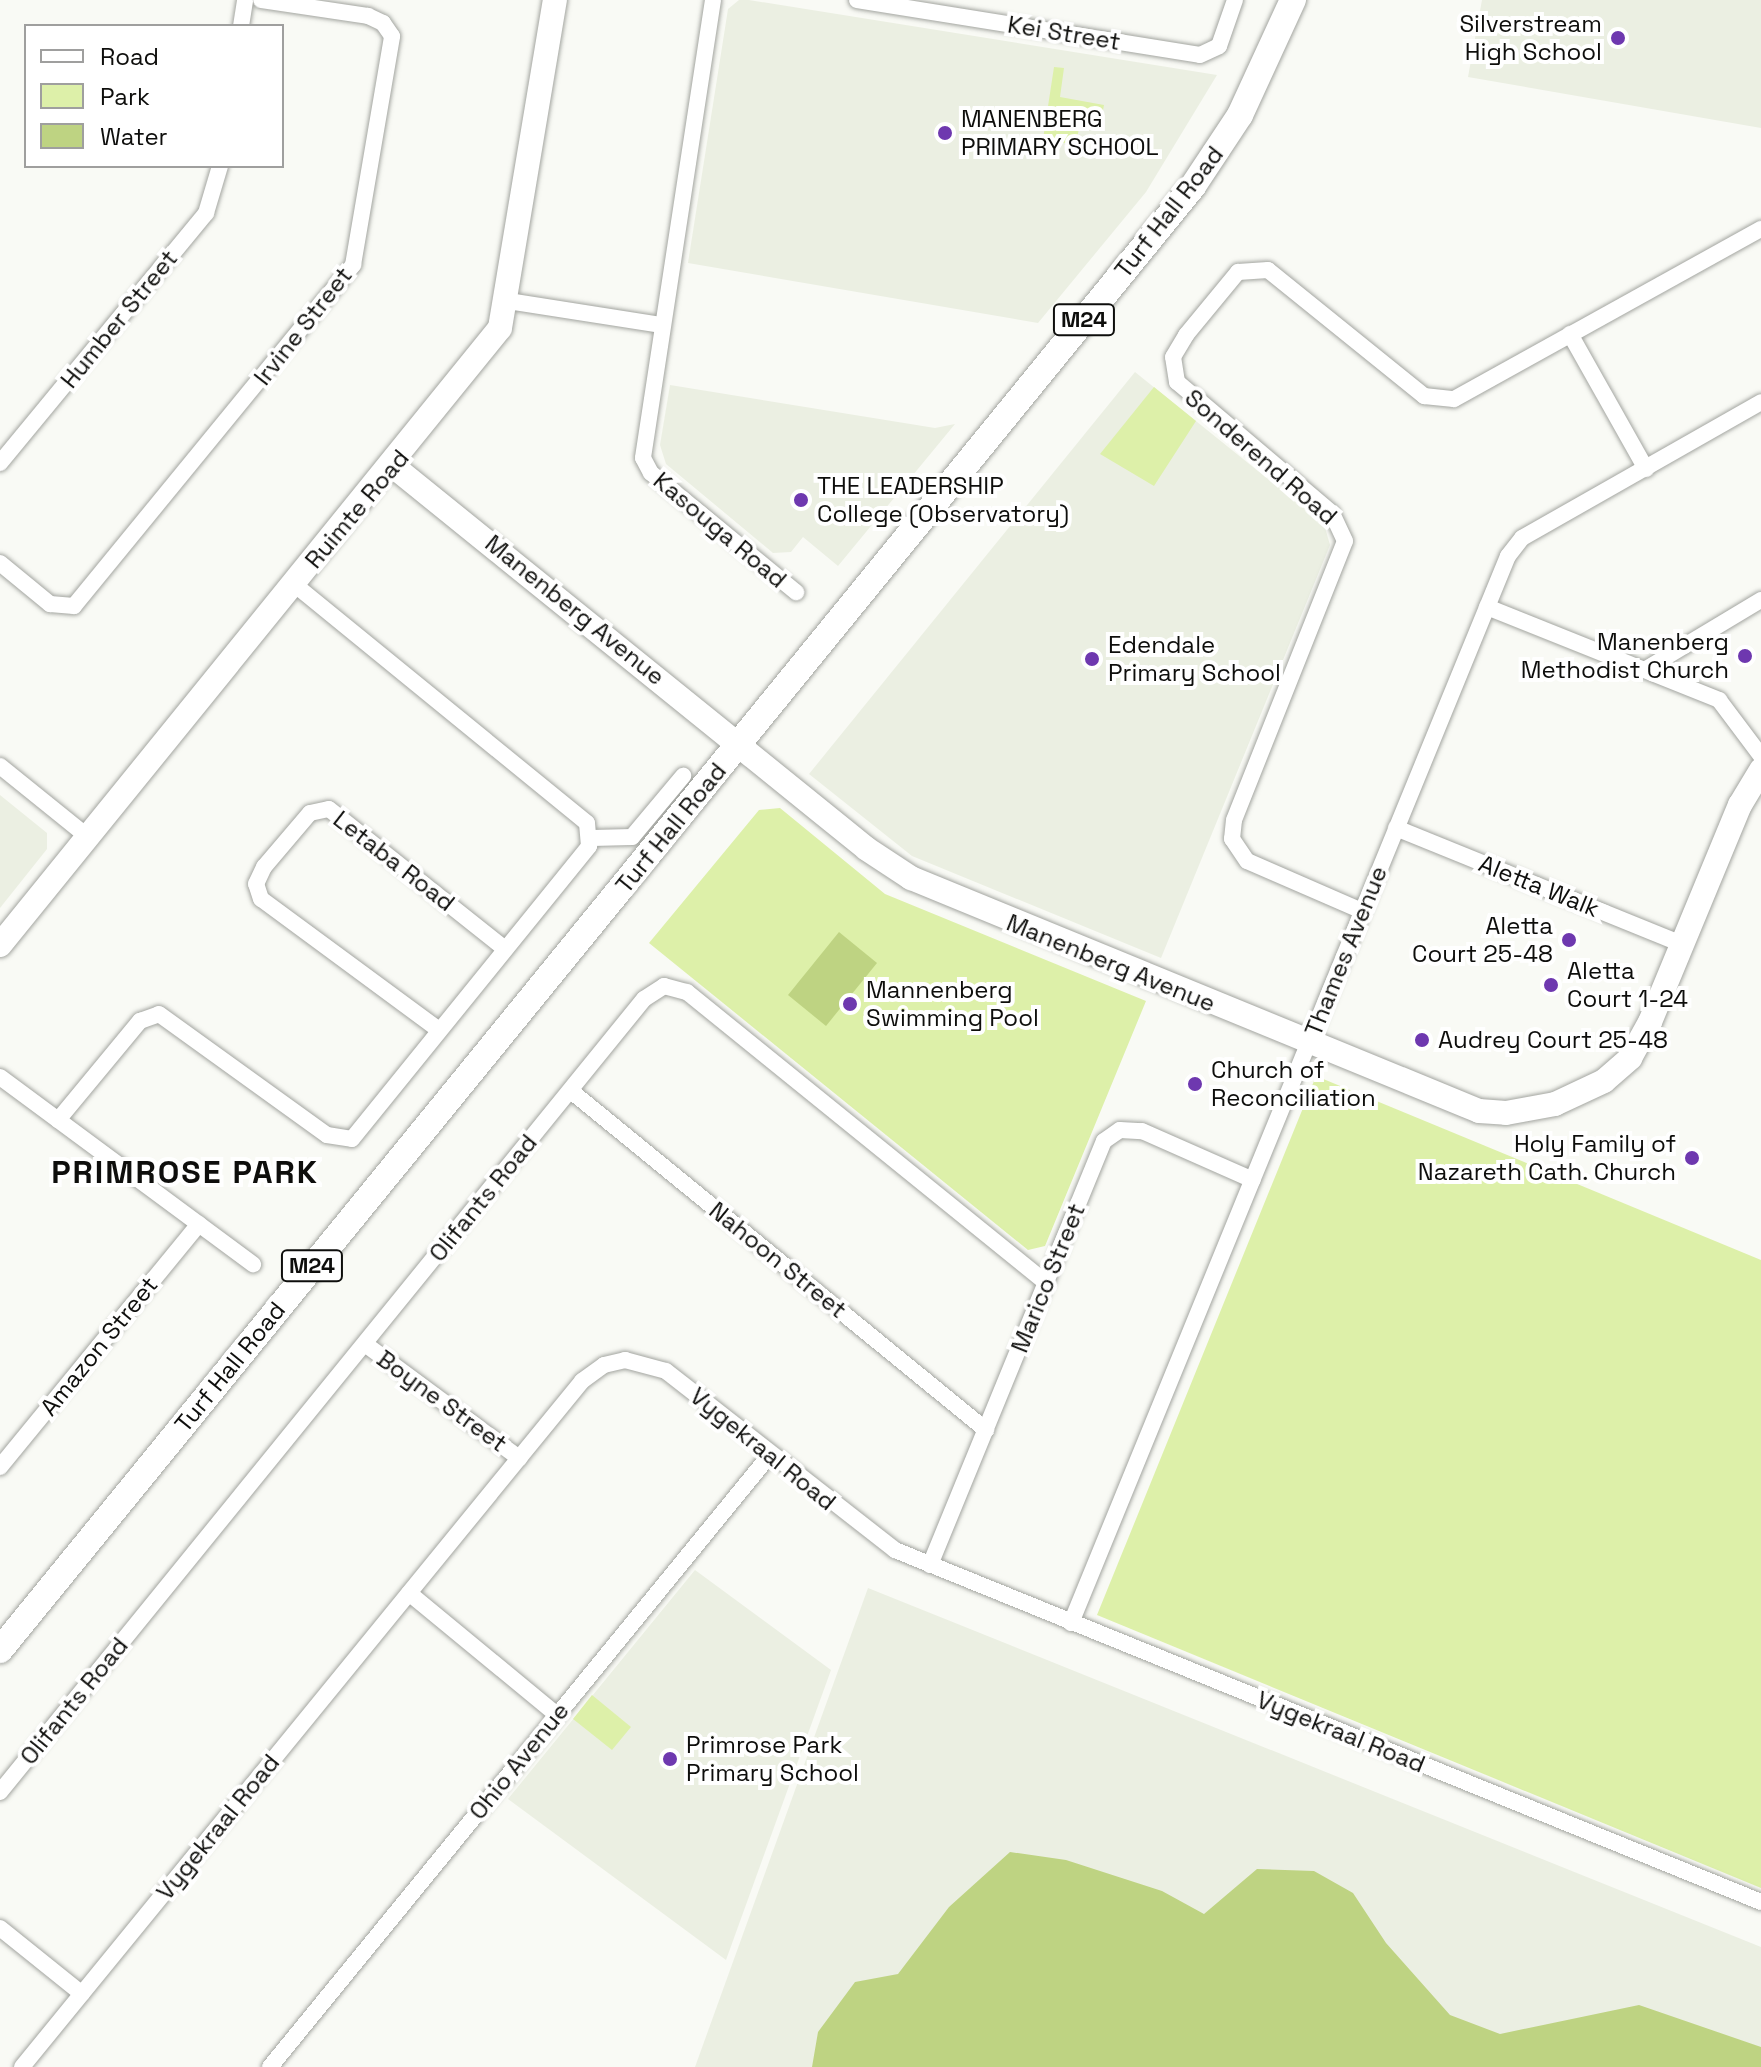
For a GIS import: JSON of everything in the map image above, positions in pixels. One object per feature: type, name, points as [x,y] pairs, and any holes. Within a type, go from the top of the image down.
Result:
[{"type":"main road","name":"Turf Hall Road","points":[[5,1646],[1193,186],[1240,115],[1293,0]]},
{"type":"street","points":[[241,24],[245,0]]},
{"type":"street","name":"Irvine Street","points":[[0,563],[54,607],[74,606],[353,265],[392,36],[383,23],[368,16],[261,0]]},
{"type":"street","name":"Ruimte Road","points":[[0,945],[484,352],[508,301],[555,0]]},
{"type":"street","name":"Kasouga Road","points":[[713,0],[643,449],[646,467],[796,592]]},
{"type":"street","name":"Kei Street","points":[[857,0],[1200,55],[1219,46],[1235,0]]},
{"type":"street","name":"Humber Street","points":[[0,463],[206,213],[219,168]]},
{"type":"street","name":"Sonderend Road","points":[[1362,911],[1247,861],[1232,839],[1234,820],[1342,558],[1343,531],[1332,513],[1182,388],[1174,374],[1173,357],[1230,280],[1255,267],[1277,275],[1432,400],[1454,399],[1761,229]]},
{"type":"street","points":[[508,301],[662,325]]},
{"type":"street","points":[[1570,334],[1646,469]]},
{"type":"street","name":"Thames Avenue","points":[[1071,1623],[1508,556],[1522,538],[1761,402]]},
{"type":"street","name":"Manenberg Avenue","points":[[393,466],[867,849],[926,886],[1466,1108],[1506,1113],[1538,1109],[1590,1089],[1623,1065],[1644,1037],[1740,805],[1761,770]]},
{"type":"street","points":[[294,584],[587,823],[592,838]]},
{"type":"street","points":[[1646,669],[1761,600]]},
{"type":"street","points":[[1487,607],[1719,700],[1761,756]]},
{"type":"street","points":[[0,766],[88,837]]},
{"type":"street","points":[[592,838],[632,837],[683,776]]},
{"type":"street","name":"Letaba Road","points":[[439,1030],[261,899],[256,884],[264,867],[310,813],[329,809],[505,949]]},
{"type":"street","name":"Aletta Walk","points":[[1396,828],[1682,944]]},
{"type":"street","points":[[58,1120],[140,1021],[159,1014],[327,1135],[352,1139],[592,838]]},
{"type":"street","name":"Olifants Road","points":[[0,1792],[644,999],[664,986],[675,987],[1046,1283]]},
{"type":"street","points":[[0,1077],[253,1264]]},
{"type":"street","name":"Nahoon Street","points":[[571,1091],[986,1430]]},
{"type":"street","name":"Marico Street","points":[[930,1565],[1097,1156],[1114,1133],[1142,1131],[1253,1180]]},
{"type":"street","name":"Amazon Street","points":[[0,1467],[199,1224]]},
{"type":"street","name":"Boyne Street","points":[[365,1344],[519,1458]]},
{"type":"street","name":"Vygekraal Road","points":[[22,2067],[582,1381],[604,1365],[625,1360],[666,1371],[880,1542],[1071,1623],[1761,1902]]},
{"type":"street","name":"Ohio Avenue","points":[[270,2067],[769,1456]]},
{"type":"street","points":[[409,1593],[557,1715]]},
{"type":"street","points":[[0,1928],[82,1994]]},
{"type":"shaded area","name":"MANENBERG PRIMARY SCHOOL","points":[[739,0],[1217,75],[1146,192],[1038,323],[688,263],[728,9]]},
{"type":"shaded area","name":"Silverstream High School","points":[[1482,0],[1761,0],[1761,128],[1468,77]]},
{"type":"shaded area","name":"Edendale Primary School","points":[[1135,372],[1324,524],[1330,545],[1161,958],[912,856],[809,774]]},
{"type":"shaded area","name":"THE LEADERSHIP College (Observatory)","points":[[670,385],[935,428],[955,424],[838,566],[803,537],[791,552],[773,553],[666,464],[660,445]]},
{"type":"shaded area","points":[[0,795],[47,833],[47,849],[0,908]]},
{"type":"shaded area","name":"Primrose Park Primary School","points":[[695,1570],[831,1670],[726,1960],[508,1799]]},
{"type":"shaded area","points":[[868,1588],[1761,1947],[1761,2067],[695,2067]]},
{"type":"green space","points":[[1054,67],[1064,68],[1060,97],[1104,105],[1099,131],[1079,128],[1076,145],[1043,139]]},
{"type":"green space","points":[[1154,387],[1196,421],[1154,486],[1100,454]]},
{"type":"green space","points":[[780,808],[885,894],[1146,1001],[1045,1246],[1028,1250],[649,943],[759,810]]},
{"type":"green space","points":[[1316,1076],[1761,1260],[1761,1888],[1097,1615]]},
{"type":"green space","points":[[592,1695],[631,1727],[612,1750],[573,1719]]},
{"type":"water","points":[[839,932],[877,963],[826,1026],[788,995]]},
{"type":"water","points":[[1010,1852],[1066,1860],[1162,1891],[1204,1914],[1257,1869],[1314,1871],[1353,1893],[1386,1943],[1450,2015],[1500,2034],[1639,2005],[1761,2047],[1761,2067],[812,2067],[818,2032],[855,1982],[898,1974],[949,1907]]},
{"type":"place","name":"Silverstream High School","points":[[1618,38]]},
{"type":"place","name":"MANENBERG PRIMARY SCHOOL","points":[[945,133]]},
{"type":"place","name":"THE LEADERSHIP College (Observatory)","points":[[801,500]]},
{"type":"place","name":"Manenberg Methodist Church","points":[[1745,656]]},
{"type":"place","name":"Edendale Primary School","points":[[1092,659]]},
{"type":"place","name":"Aletta Court 25-48","points":[[1569,940]]},
{"type":"place","name":"Aletta Court 1-24","points":[[1551,985]]},
{"type":"place","name":"Mannenberg Swimming Pool","points":[[850,1004]]},
{"type":"place","name":"Audrey Court 25-48","points":[[1422,1040]]},
{"type":"place","name":"Church of Reconciliation","points":[[1195,1084]]},
{"type":"place","name":"Holy Family of Nazareth Cath. Church","points":[[1692,1158]]},
{"type":"place","name":"Primrose Park Primary School","points":[[670,1759]]},
{"type":"district","name":"PRIMROSE PARK","points":[[185,1172]]}]
